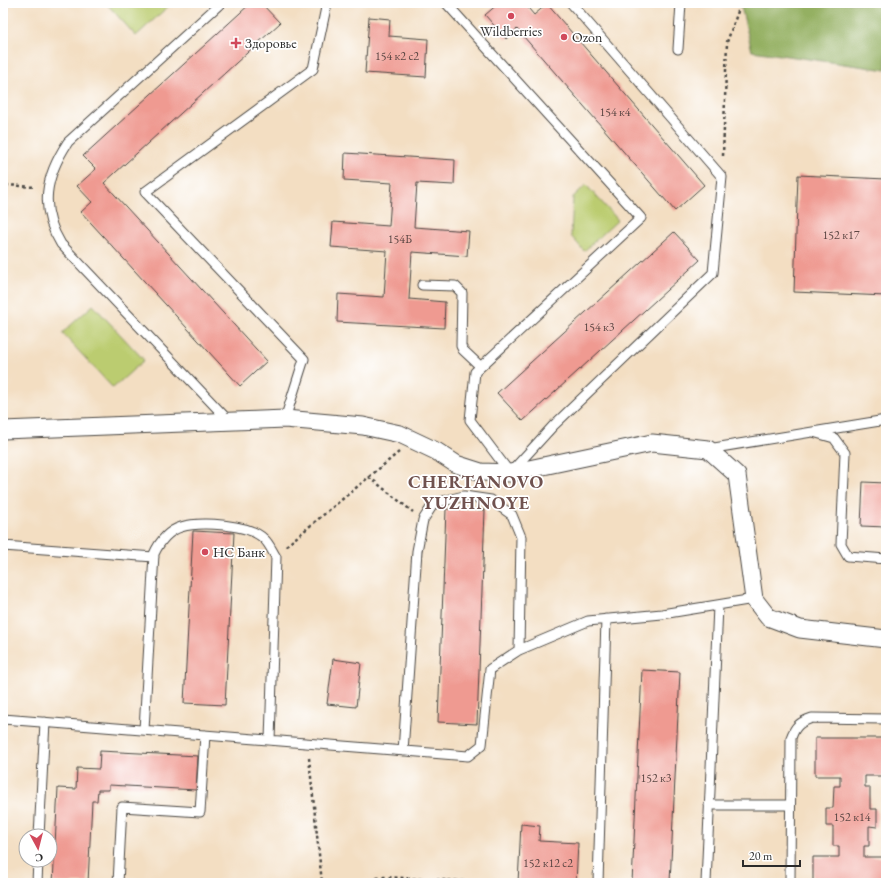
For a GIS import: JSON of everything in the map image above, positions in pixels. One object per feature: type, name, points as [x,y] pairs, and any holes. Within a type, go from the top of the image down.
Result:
[{"type":"street","points":[[3,430],[89,425],[230,422],[285,419],[363,426],[400,434],[456,464],[482,472],[510,473],[652,443],[708,449],[737,475],[754,599],[768,617],[800,629],[886,639]]},
{"type":"lane","points":[[221,3],[68,142],[56,160],[50,178],[47,208],[52,229],[61,244],[230,422]]},
{"type":"lane","points":[[285,419],[304,359],[145,192],[314,69],[327,3]]},
{"type":"lane","points":[[446,3],[641,218],[475,372],[470,420],[510,473],[553,426],[713,273],[722,177],[571,3]]},
{"type":"lane","points":[[678,49],[681,3]]},
{"type":"lane","points":[[422,284],[455,286],[462,293],[461,346],[463,350],[480,366]]},
{"type":"lane","points":[[708,449],[886,420]]},
{"type":"lane","points":[[813,432],[834,438],[845,453],[841,544],[848,556],[886,559]]},
{"type":"lane","points":[[403,751],[417,551],[423,520],[434,503],[464,496],[491,500],[512,515],[521,537],[519,650]]},
{"type":"lane","points":[[144,730],[154,556],[160,541],[181,527],[206,524],[237,526],[264,538],[274,555],[270,740]]},
{"type":"lane","points":[[3,546],[154,556]]},
{"type":"lane","points":[[3,719],[468,756],[482,745],[490,669],[519,650],[588,621],[718,606],[754,599]]},
{"type":"lane","points":[[706,883],[718,606]]},
{"type":"lane","points":[[598,883],[606,619]]},
{"type":"lane","points":[[790,883],[791,738],[795,727],[803,721],[812,718],[886,719]]},
{"type":"lane","points":[[39,828],[45,722]]},
{"type":"lane","points":[[118,883],[122,807],[200,812],[205,735]]},
{"type":"lane","points":[[710,805],[790,805]]},
{"type":"lane","points":[[37,883],[38,868]]},
{"type":"path","points":[[722,177],[727,42],[741,3]]},
{"type":"path","points":[[6,185],[30,187]]},
{"type":"path","points":[[274,555],[413,440]]},
{"type":"path","points":[[369,477],[423,520]]},
{"type":"path","points":[[308,743],[322,883]]},
{"type":"path","points":[[373,883],[377,878],[384,877],[501,883]]},
{"type":"green space","points":[[106,3],[172,3],[136,36]]},
{"type":"green space","points":[[740,3],[886,3],[886,70],[752,51]]},
{"type":"green space","points":[[586,185],[618,220],[584,251],[571,236],[573,197]]},
{"type":"green space","points":[[93,305],[144,360],[113,388],[62,333]]},
{"type":"building","points":[[251,3],[261,3],[280,23],[104,183],[267,361],[240,386],[81,212],[92,202],[77,186],[96,169],[83,156]]},
{"type":"building","points":[[499,3],[524,3],[534,15],[547,4],[704,185],[675,211],[517,29],[506,39],[485,15]]},
{"type":"building","points":[[369,17],[390,19],[389,36],[428,39],[426,77],[365,73]]},
{"type":"building","points":[[345,153],[455,160],[454,185],[417,183],[414,227],[469,231],[467,256],[412,252],[409,299],[445,302],[444,328],[337,322],[338,294],[384,297],[387,251],[331,247],[333,222],[389,226],[392,183],[344,180]]},
{"type":"building","points":[[798,175],[886,179],[886,296],[794,292]]},
{"type":"building","points":[[674,232],[700,260],[523,421],[497,393]]},
{"type":"building","points":[[863,482],[886,483],[886,527],[861,526]]},
{"type":"building","points":[[446,509],[485,510],[477,724],[438,722]]},
{"type":"building","points":[[193,531],[234,533],[225,705],[184,703]]},
{"type":"building","points":[[333,659],[361,663],[356,707],[327,704]]},
{"type":"building","points":[[642,670],[680,672],[670,883],[632,883]]},
{"type":"building","points":[[815,738],[886,738],[886,776],[865,776],[865,787],[870,787],[870,809],[877,809],[877,827],[869,826],[869,846],[864,846],[864,857],[886,857],[886,883],[813,883],[813,857],[839,857],[839,846],[833,846],[833,826],[826,826],[826,808],[833,808],[834,786],[840,786],[840,776],[815,776]]},
{"type":"building","points":[[100,751],[198,756],[196,790],[109,785],[109,790],[98,790],[97,801],[92,801],[88,883],[53,883],[54,868],[58,868],[58,828],[56,828],[58,788],[76,789],[77,768],[99,769]]},
{"type":"building","points":[[521,824],[540,826],[539,841],[578,843],[576,883],[518,883]]},
{"type":"place","name":"Wildberries","points":[[511,16]]},
{"type":"place","name":"Ozon","points":[[564,37]]},
{"type":"place","name":"Здоровье","points":[[236,43]]},
{"type":"place","name":"НС Банк","points":[[205,552]]},
{"type":"district","name":"CHERTANOVO YUZHNOYE","points":[[476,492]]}]
